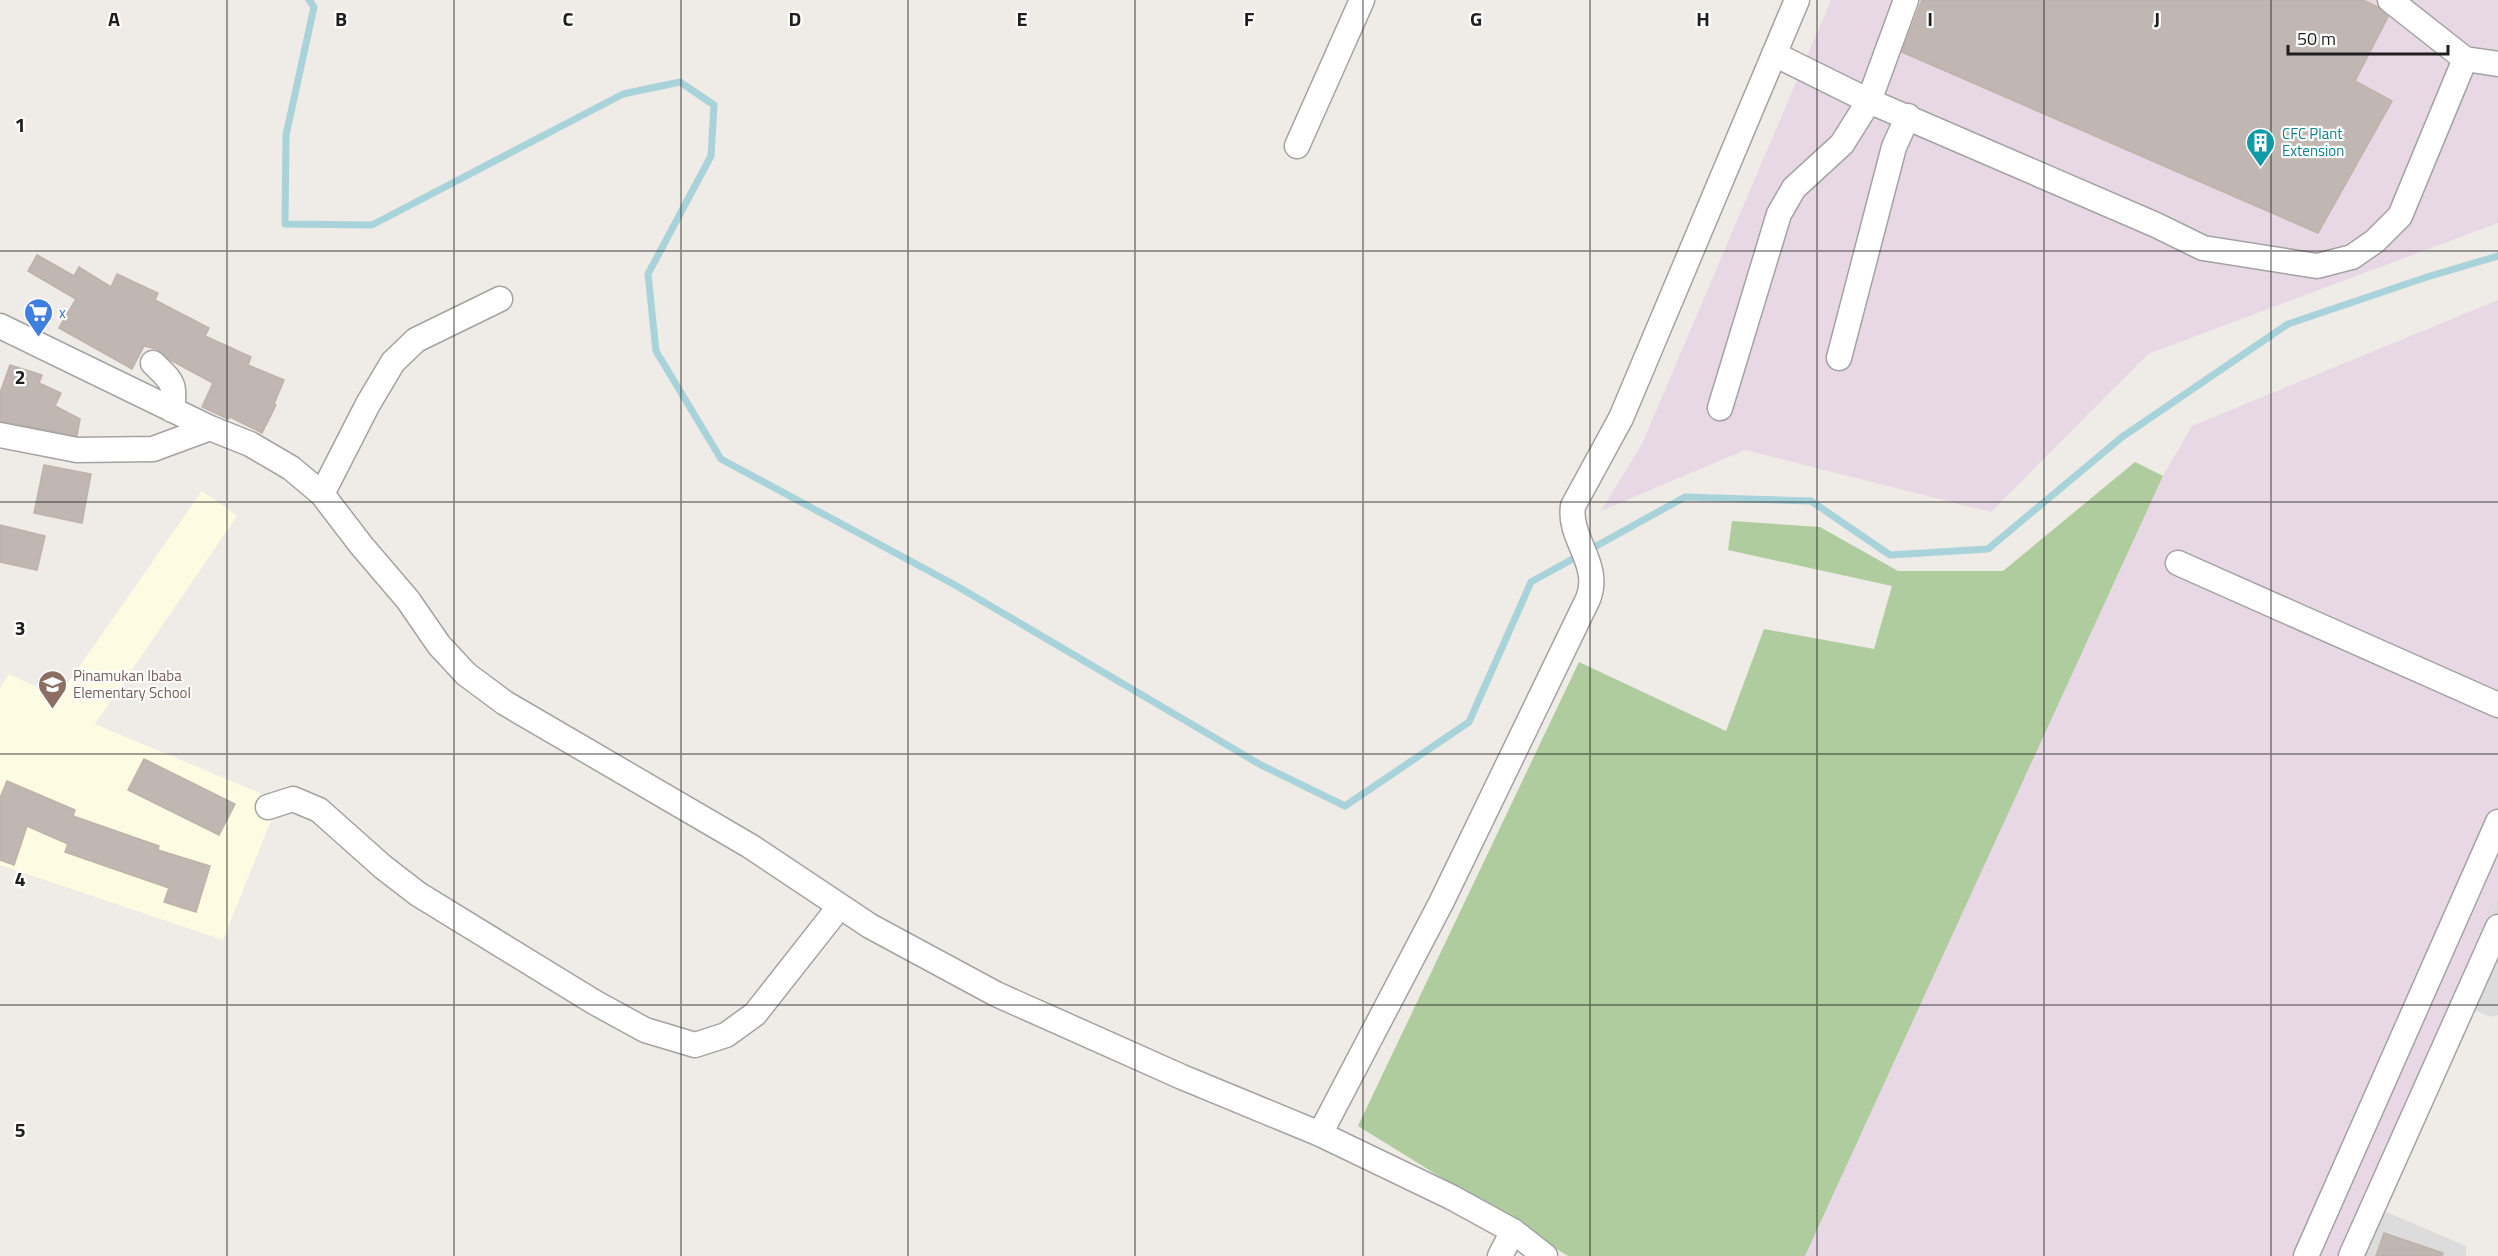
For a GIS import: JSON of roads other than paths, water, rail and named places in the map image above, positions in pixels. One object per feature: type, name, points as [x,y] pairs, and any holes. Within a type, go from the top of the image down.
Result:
[{"type":"street","points":[[1297,146],[1362,0]]},
{"type":"street","points":[[1320,1134],[1441,903],[1588,599],[1593,580],[1572,517],[1575,501],[1621,418],[1797,0]]},
{"type":"street","points":[[1720,408],[1779,214],[1794,188],[1842,144],[1869,101],[1906,0]]},
{"type":"street","points":[[2390,0],[2465,58],[2498,64]]},
{"type":"street","points":[[1774,54],[1869,101],[2156,225],[2203,248],[2317,266],[2352,257],[2375,241],[2400,216],[2465,58]]},
{"type":"street","points":[[1839,358],[1894,147],[1908,116]]},
{"type":"street","points":[[322,494],[368,404],[393,362],[416,340],[500,299]]},
{"type":"street","points":[[0,326],[210,428],[250,444],[291,468],[322,494],[361,545],[408,600],[439,645],[466,674],[505,703],[750,846],[870,926],[996,994],[1182,1077],[1320,1134],[1451,1197],[1513,1231],[1545,1256]]},
{"type":"street","points":[[153,363],[170,380],[175,390],[172,410]]},
{"type":"street","points":[[0,435],[77,450],[153,449],[210,428]]},
{"type":"street","points":[[2178,563],[2498,705]]},
{"type":"street","points":[[268,807],[293,799],[319,810],[383,867],[418,894],[594,1002],[645,1030],[695,1045],[726,1035],[755,1014],[840,906]]},
{"type":"street","points":[[2306,1256],[2498,822]]},
{"type":"street","points":[[2351,1256],[2498,927]]},
{"type":"street","points":[[1500,1256],[1513,1231]]},
{"type":"waterway","points":[[309,0],[314,7],[286,135],[285,224],[372,225],[623,94],[680,82],[714,105],[711,156],[648,274],[656,351],[721,459],[955,585],[1261,765],[1345,806],[1469,722],[1531,582],[1685,497],[1811,501],[1890,555],[1988,549],[2122,437],[2288,324],[2427,277],[2498,256]]},
{"type":"place","name":"CFC Plant Extension","points":[[2261,168]]},
{"type":"place","name":"x","points":[[38,338]]},
{"type":"place","name":"Pinamukan Ibaba Elementary School","points":[[52,710]]}]
